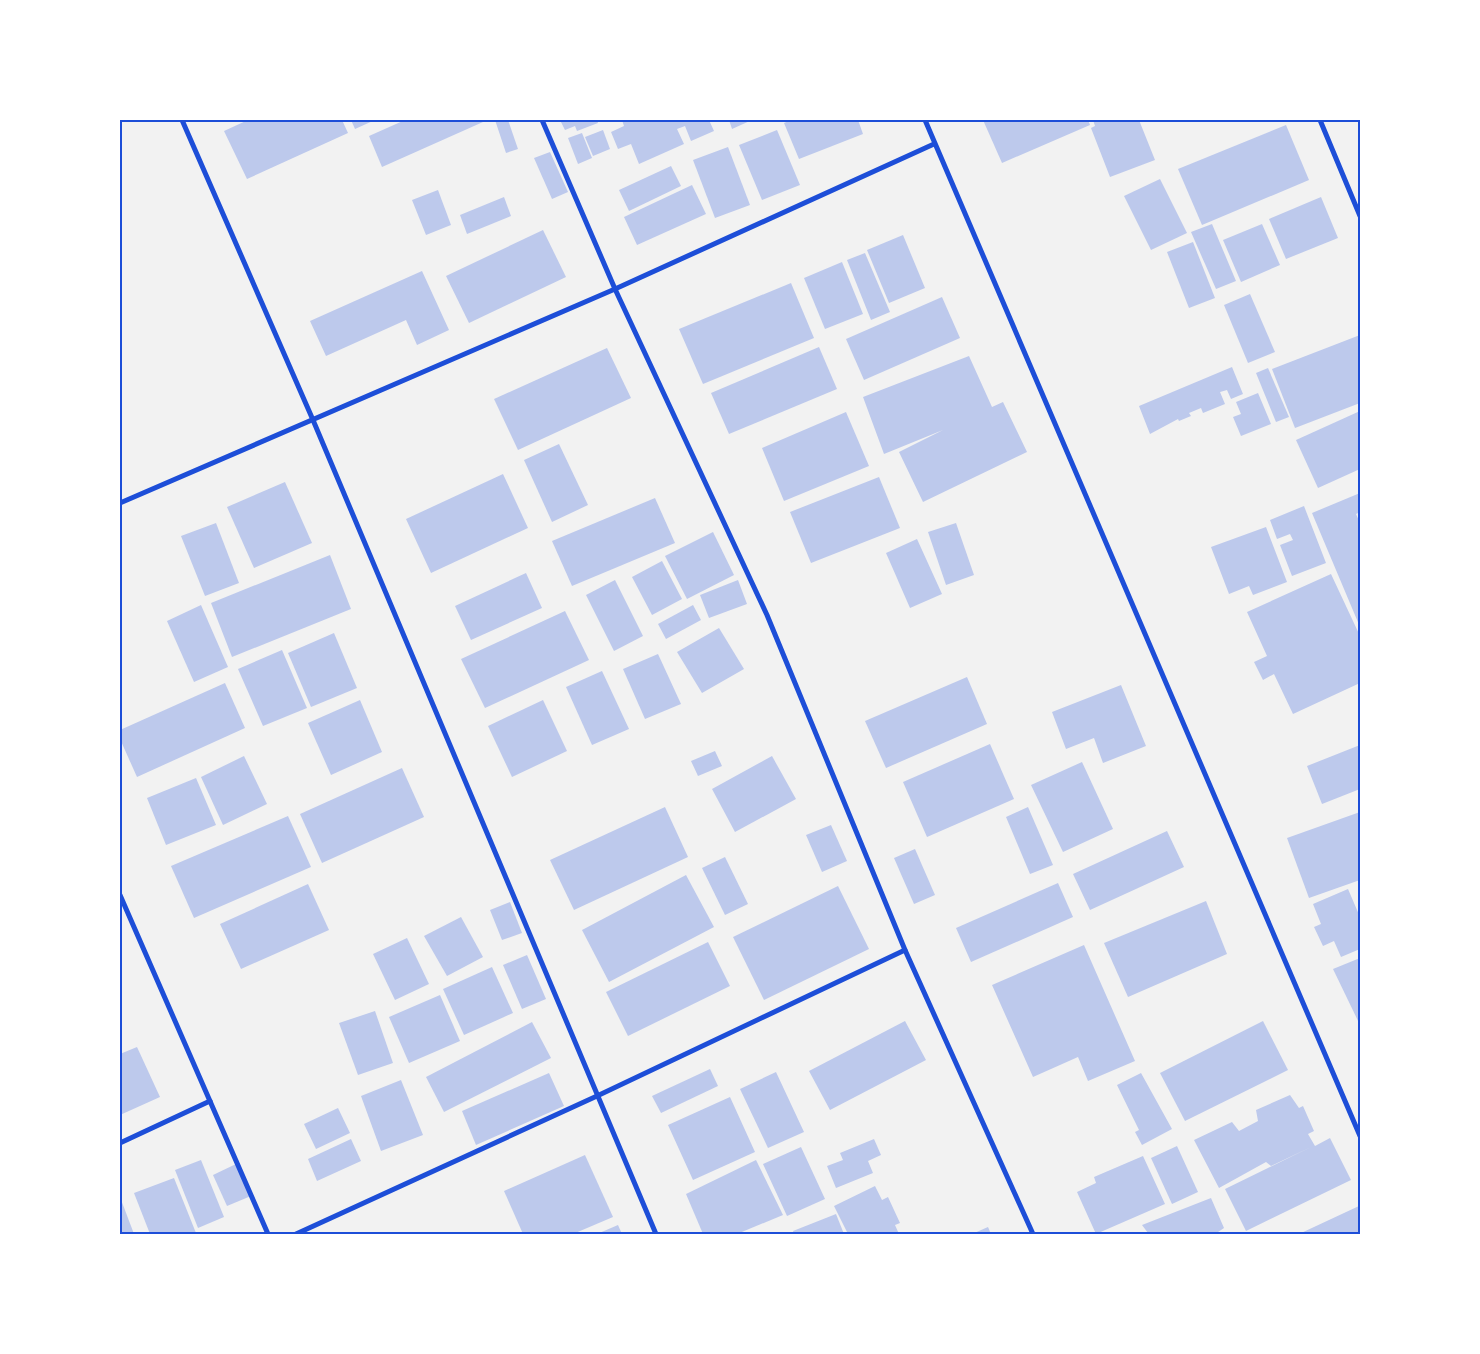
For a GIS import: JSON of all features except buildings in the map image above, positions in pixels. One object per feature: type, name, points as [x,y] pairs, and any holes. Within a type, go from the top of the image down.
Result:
[{"type":"street","points":[[182,120],[312,420],[656,1234]]},
{"type":"street","points":[[542,120],[615,289],[767,615],[905,950],[1033,1234]]},
{"type":"street","points":[[925,120],[1360,1136]]},
{"type":"street","points":[[1320,120],[1360,216]]},
{"type":"street","points":[[120,503],[615,289],[934,144]]},
{"type":"street","points":[[120,895],[268,1234]]},
{"type":"street","points":[[296,1234],[597,1096],[905,950]]},
{"type":"street","points":[[120,1143],[210,1102]]}]
